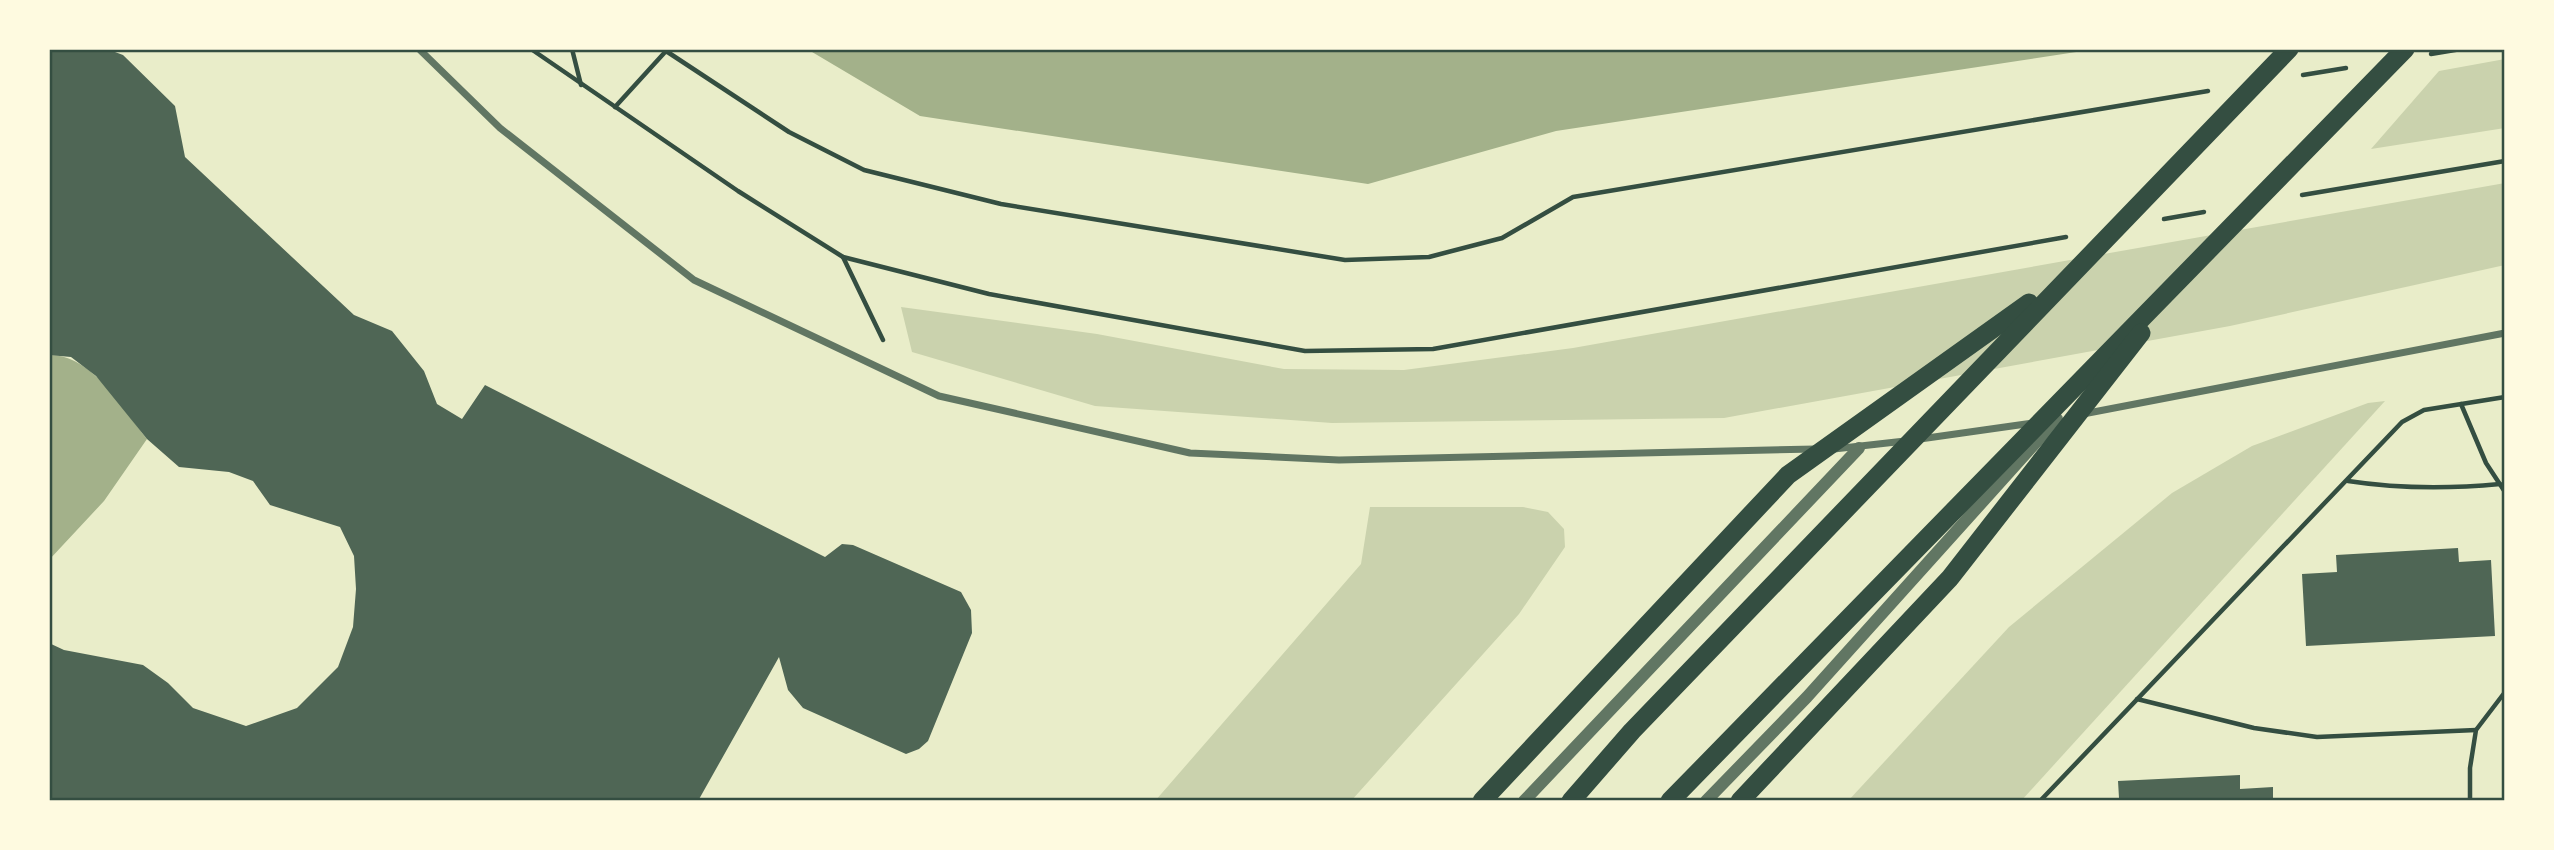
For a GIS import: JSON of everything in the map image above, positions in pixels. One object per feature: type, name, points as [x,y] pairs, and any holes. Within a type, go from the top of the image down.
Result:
[{"type":"highway","points":[[1571,801],[1632,731],[2067,276],[2289,49]]},
{"type":"highway","points":[[1670,801],[2199,258],[2412,52]]},
{"type":"highway","points":[[1740,801],[1950,578],[2199,258]]},
{"type":"highway","points":[[1482,801],[1788,475],[2067,276]]},
{"type":"street","points":[[419,49],[500,128],[694,280],[939,396],[1190,453],[1339,460],[1858,448],[2057,419],[2505,332]]},
{"type":"street","points":[[1706,801],[1807,697],[2057,419]]},
{"type":"street","points":[[1524,801],[1858,448]]},
{"type":"path","points":[[531,49],[738,191],[843,257],[989,294],[1305,351],[1433,349],[2072,236]]},
{"type":"path","points":[[572,49],[582,86]]},
{"type":"path","points":[[2412,52],[2461,49]]},
{"type":"path","points":[[615,107],[666,51],[789,132],[864,170],[1001,204],[1345,260],[1429,257],[1502,238],[1573,197],[2215,90]]},
{"type":"path","points":[[2297,76],[2351,67]]},
{"type":"path","points":[[2290,197],[2505,161]]},
{"type":"path","points":[[2154,221],[2208,211]]},
{"type":"path","points":[[843,257],[883,340]]},
{"type":"path","points":[[2040,801],[2402,422],[2424,410],[2505,397]]},
{"type":"path","points":[[2461,404],[2486,463],[2505,492]]},
{"type":"path","points":[[2348,481],[2389,487],[2442,489],[2500,484]]},
{"type":"path","points":[[2470,801],[2470,768],[2476,730],[2505,692]]},
{"type":"path","points":[[2137,699],[2254,728],[2316,737],[2476,730]]},
{"type":"shaded area","points":[[807,49],[2096,49],[1556,131],[1368,184],[920,116]]},
{"type":"shaded area","points":[[2505,59],[2505,128],[2371,149],[2439,71]]},
{"type":"shaded area","points":[[2505,183],[2505,265],[2230,326],[1724,418],[1332,423],[1095,406],[912,352],[901,307],[1097,334],[1284,369],[1404,370],[1573,348]]},
{"type":"shaded area","points":[[49,355],[65,357],[93,373],[117,399],[147,439],[104,501],[49,560]]},
{"type":"shaded area","points":[[2385,401],[2021,801],[1848,801],[2009,627],[2172,493],[2252,446],[2368,403]]},
{"type":"shaded area","points":[[1370,507],[1523,507],[1548,512],[1564,529],[1565,547],[1519,614],[1351,801],[1155,801],[1361,564]]},
{"type":"building","points":[[49,49],[107,49],[123,55],[175,106],[185,157],[354,315],[392,331],[424,371],[437,404],[462,419],[485,385],[825,557],[842,544],[853,545],[961,592],[971,610],[972,633],[928,741],[919,749],[906,754],[803,708],[788,690],[779,657],[698,801],[49,801],[49,643],[64,650],[143,665],[168,683],[193,708],[246,726],[297,708],[338,667],[353,627],[356,589],[354,556],[340,527],[270,505],[253,481],[229,472],[179,467],[147,439],[96,376],[71,357],[49,355]]},
{"type":"building","points":[[2458,548],[2459,562],[2491,560],[2495,636],[2306,646],[2302,574],[2337,572],[2336,555]]},
{"type":"building","points":[[2240,775],[2240,789],[2273,787],[2273,801],[2111,801],[2119,798],[2118,781]]}]
